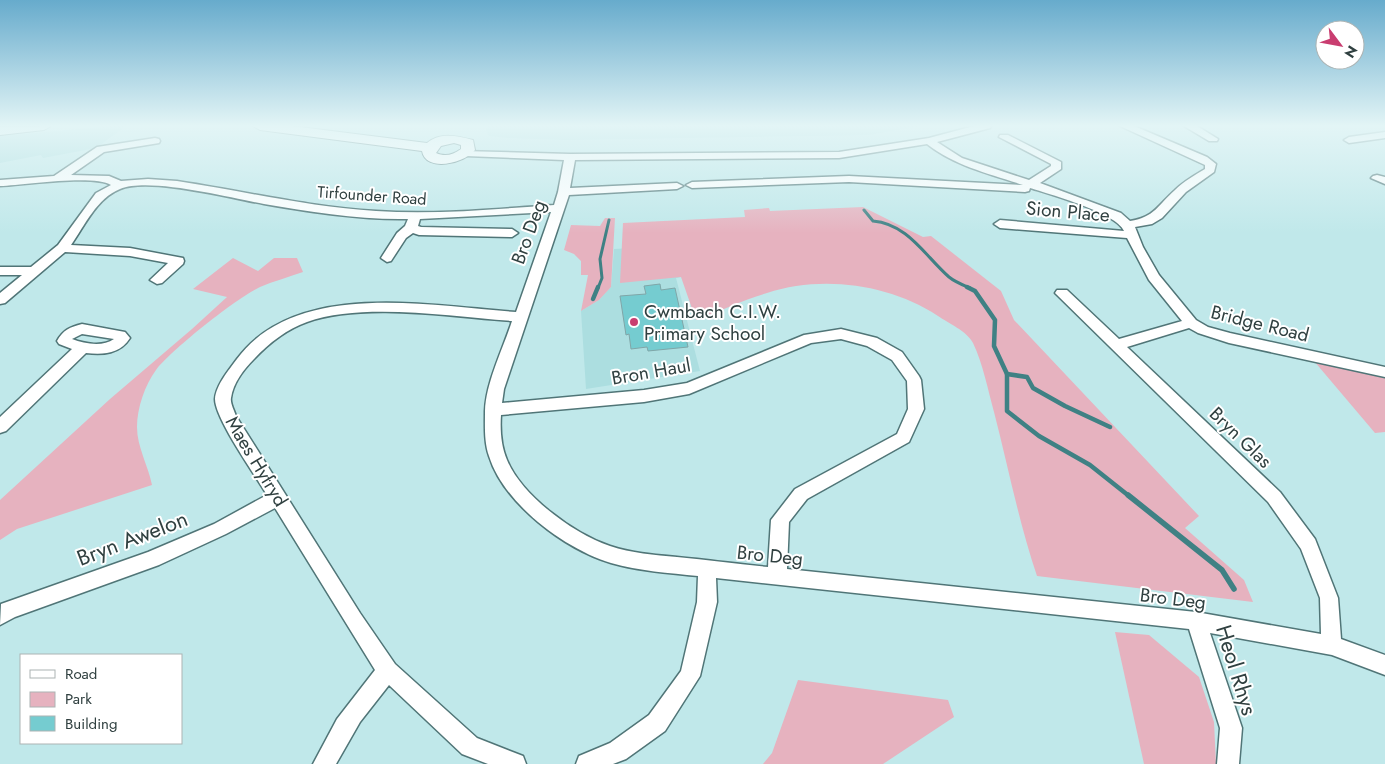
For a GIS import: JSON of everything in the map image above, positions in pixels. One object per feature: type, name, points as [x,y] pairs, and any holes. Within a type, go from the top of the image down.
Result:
[{"type":"street","points":[[57,179],[82,162]]},
{"type":"street","name":"Bro Deg","points":[[569,162],[562,200],[520,317],[496,389],[492,410],[494,434],[500,462],[517,490],[547,519],[600,551],[654,563],[777,578],[1196,621],[1332,645],[1385,665]]},
{"type":"street","points":[[963,162],[1099,208],[1117,216],[1131,230]]},
{"type":"street","points":[[1031,184],[1057,167],[1055,162]]},
{"type":"street","name":"Sion Place","points":[[1000,224],[1131,230],[1161,214],[1179,192],[1210,170],[1211,164],[1207,162]]},
{"type":"street","name":"Tirfounder Road","points":[[3,185],[83,177],[109,179],[119,185],[138,181],[165,182],[413,222],[562,200],[677,186]]},
{"type":"street","points":[[692,185],[849,179],[978,185],[1039,192],[1047,190]]},
{"type":"street","points":[[0,300],[62,248],[100,195],[119,185]]},
{"type":"street","points":[[387,258],[401,236],[413,222],[419,231],[512,233]]},
{"type":"street","name":"Bridge Road","points":[[1131,230],[1137,247],[1154,277],[1191,323],[1203,330],[1230,338],[1385,372]]},
{"type":"street","points":[[62,248],[130,252],[178,261],[157,280]]},
{"type":"street","points":[[0,272],[33,271]]},
{"type":"street","name":"Bryn Glas","points":[[1062,293],[1274,497],[1309,544],[1329,598],[1332,645]]},
{"type":"street","name":"Maes Hyfryd","points":[[515,764],[470,746],[388,671],[353,619],[228,418],[223,399],[229,381],[245,359],[266,338],[301,319],[334,310],[378,307],[520,317]]},
{"type":"street","points":[[1117,346],[1191,323]]},
{"type":"street","name":"Bron Haul","points":[[492,410],[644,396],[689,388],[809,338],[841,334],[872,342],[897,356],[914,380],[916,409],[903,438],[801,494],[780,520],[777,578]]},
{"type":"street","points":[[0,427],[84,346]]},
{"type":"street","name":"Bryn Awelon","points":[[0,616],[8,610],[153,559],[220,530],[278,498]]},
{"type":"street","points":[[587,764],[618,751],[658,723],[690,676],[708,602],[706,570]]},
{"type":"street","name":"Heol Rhys","points":[[1196,621],[1231,728],[1228,764]]},
{"type":"street","points":[[324,764],[366,693],[388,671]]},
{"type":"shaded area","name":"Cwmbach C.I.W. Primary School","points":[[677,246],[681,277],[676,278],[700,371],[586,389],[581,311],[599,300],[611,287],[614,249]]},
{"type":"green space","points":[[863,207],[923,237],[931,236],[1001,291],[1014,320],[1199,516],[1185,528],[1244,580],[1253,602],[1037,576],[1019,515],[985,377],[973,343],[962,331],[919,305],[877,290],[855,286],[810,284],[767,293],[696,320],[681,277],[620,283],[623,223],[745,217],[744,210],[769,208],[770,211]]},
{"type":"green space","points":[[605,218],[615,218],[611,287],[599,300],[581,311],[588,275],[581,275],[581,261],[574,254],[564,250],[571,225],[600,226]]},
{"type":"green space","points":[[233,258],[258,271],[274,258],[297,258],[303,272],[260,287],[237,301],[175,350],[156,370],[142,397],[137,427],[139,442],[152,485],[17,529],[0,540],[0,500],[110,399],[227,297],[193,289]]},
{"type":"green space","points":[[1314,361],[1385,378],[1385,432],[1375,433]]},
{"type":"green space","points":[[1115,632],[1149,635],[1199,677],[1214,722],[1216,764],[1144,764]]},
{"type":"green space","points":[[798,680],[948,700],[954,717],[883,764],[763,764],[772,753]]},
{"type":"building","points":[[660,284],[661,290],[675,288],[688,347],[648,351],[647,347],[631,349],[629,334],[626,335],[620,296],[646,294],[644,286]]},
{"type":"waterway","points":[[864,210],[873,221],[885,223],[906,234],[949,277],[970,288]]},
{"type":"waterway","points":[[598,288],[602,278],[600,259],[609,220]]},
{"type":"waterway","points":[[593,299],[598,287]]},
{"type":"waterway","points":[[967,287],[975,291],[995,320],[994,346],[1007,374]]},
{"type":"waterway","points":[[1007,374],[1027,377],[1033,388],[1065,406],[1110,427]]},
{"type":"waterway","points":[[1007,374],[1007,411],[1039,436],[1090,465],[1129,496]]},
{"type":"waterway","points":[[1128,495],[1222,570],[1234,589]]},
{"type":"place","name":"Cwmbach C.I.W. Primary School","points":[[634,322]]}]
